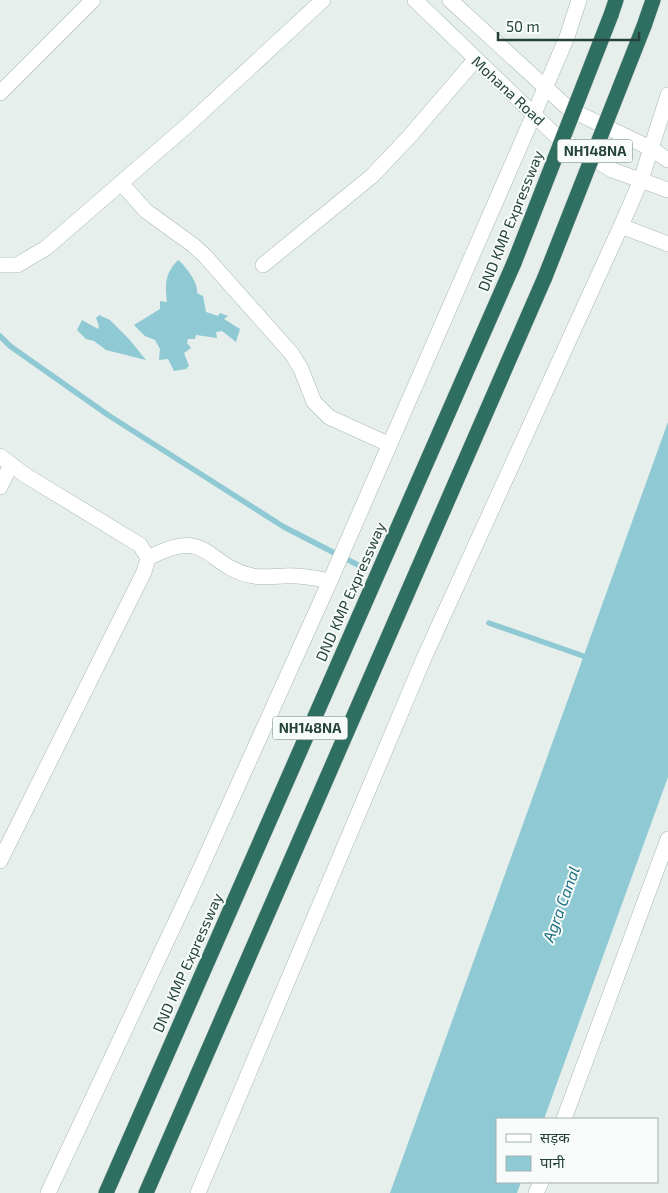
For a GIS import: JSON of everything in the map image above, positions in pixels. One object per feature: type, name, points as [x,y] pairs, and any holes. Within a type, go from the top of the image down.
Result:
[{"type":"highway","name":"DND KMP Expressway","points":[[106,1193],[514,263],[616,0]]},
{"type":"highway","name":"NH148NA","points":[[146,1193],[545,277],[653,0]]},
{"type":"street","points":[[0,93],[93,0]]},
{"type":"street","points":[[0,265],[9,267],[27,261],[121,183],[323,0]]},
{"type":"street","name":"Mohana Road","points":[[415,0],[475,60],[563,140],[612,170],[668,190]]},
{"type":"street","name":"Mohana Road","points":[[450,0],[569,109],[650,148],[668,160]]},
{"type":"street","points":[[48,1193],[193,885],[332,576],[388,444],[534,114],[567,37],[579,0]]},
{"type":"street","points":[[263,265],[372,176],[409,138],[475,60]]},
{"type":"street","points":[[198,1193],[424,658],[641,180],[668,95]]},
{"type":"street","points":[[121,183],[146,211],[205,256],[292,354],[320,411],[388,444]]},
{"type":"street","points":[[621,226],[668,244]]},
{"type":"street","points":[[0,487],[5,461],[140,545],[146,551],[148,558],[144,572],[0,861]]},
{"type":"street","points":[[148,558],[171,547],[191,544],[210,552],[238,571],[253,576],[332,576]]},
{"type":"street","points":[[564,1118],[668,839]]},
{"type":"water","points":[[178,260],[191,275],[196,285],[197,293],[203,296],[206,312],[218,316],[220,313],[228,316],[224,319],[240,329],[236,342],[222,331],[216,332],[217,338],[196,335],[195,339],[188,339],[187,343],[191,348],[184,353],[189,366],[186,369],[174,371],[168,359],[159,360],[160,349],[155,340],[145,336],[134,325],[160,309],[160,301],[167,302],[168,274]]},
{"type":"water","points":[[99,315],[110,320],[146,360],[106,350],[94,341],[86,339],[77,330],[82,320],[98,329],[99,326],[96,318]]},
{"type":"water","name":"Agra Canal","points":[[668,422],[668,777],[544,1118],[496,1118],[496,1183],[521,1183],[517,1193],[390,1193]]},
{"type":"waterway","points":[[0,336],[10,346],[108,415],[284,527],[360,566]]},
{"type":"waterway","points":[[489,623],[589,658]]}]
